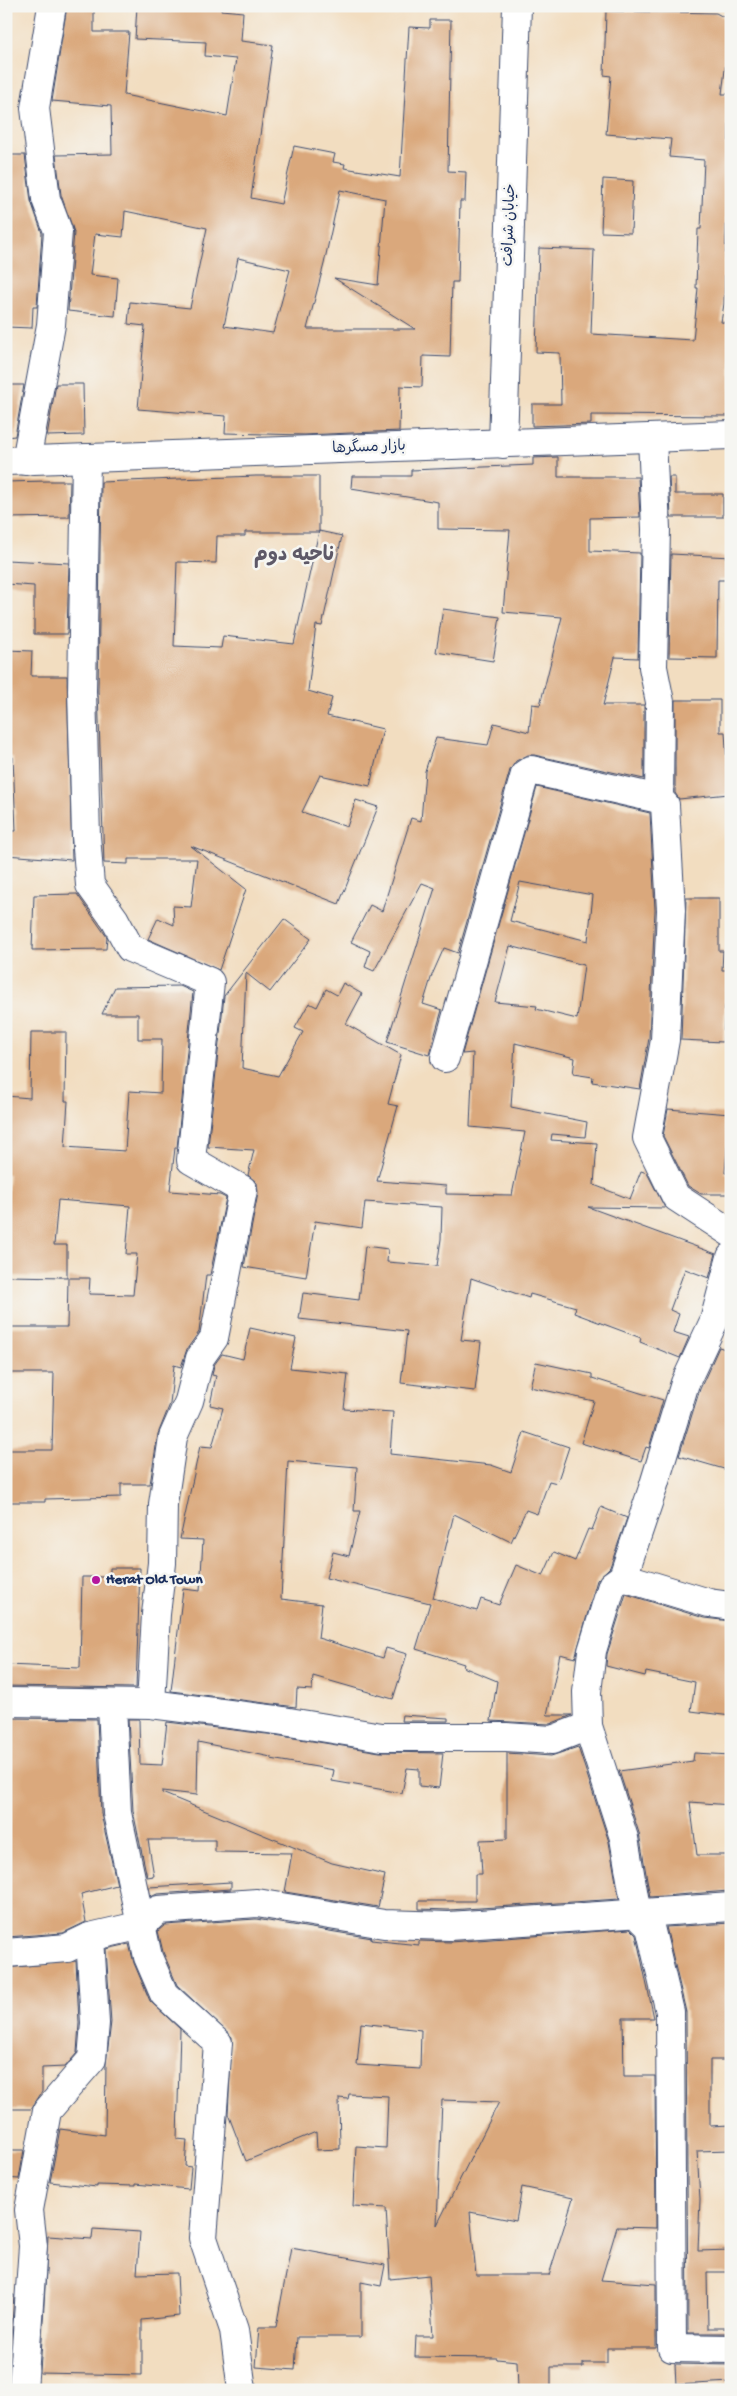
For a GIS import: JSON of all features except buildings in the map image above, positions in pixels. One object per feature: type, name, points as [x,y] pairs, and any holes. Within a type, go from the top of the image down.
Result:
[{"type":"street","points":[[16,461],[51,325],[58,231],[46,199],[35,108],[52,6]]},
{"type":"street","name":"خیابان شرافت","points":[[503,444],[517,6]]},
{"type":"street","name":"بازار مسگرها","points":[[16,461],[731,435]]},
{"type":"street","points":[[652,438],[656,529],[653,667],[660,702],[659,799]]},
{"type":"street","points":[[86,458],[82,691],[86,836],[90,885],[115,920],[130,948],[210,982],[191,1160],[243,1190],[214,1338],[200,1358],[189,1402],[173,1437],[163,1504],[162,1563],[156,1614],[151,1704]]},
{"type":"street","points":[[445,1058],[525,774],[531,770],[659,799],[665,805],[671,910],[665,1040],[647,1138],[676,1197],[731,1233]]},
{"type":"street","points":[[731,1257],[714,1321],[685,1383],[623,1577],[612,1585],[592,1650],[586,1692],[588,1726],[624,1838],[637,1914],[650,1927],[670,2012],[672,2348],[731,2349]]},
{"type":"street","points":[[623,1577],[709,1604],[731,1606]]},
{"type":"street","points":[[6,1702],[112,1705],[151,1704],[277,1720],[382,1737],[506,1737],[552,1740],[588,1726]]},
{"type":"street","points":[[112,1705],[117,1813],[148,1957],[164,1994],[218,2042],[203,2238],[234,2330],[242,2390]]},
{"type":"street","points":[[6,1953],[67,1948],[90,1937],[142,1925],[158,1910],[257,1903],[384,1924],[449,1926],[731,1907]]},
{"type":"street","points":[[23,2390],[33,2246],[18,2209],[47,2111],[92,2059],[95,2023],[90,1937]]},
{"type":"place","name":"Herat Old Town","points":[[96,1580]]},
{"type":"district","name":"ناحیه دوم","points":[[294,556]]}]
